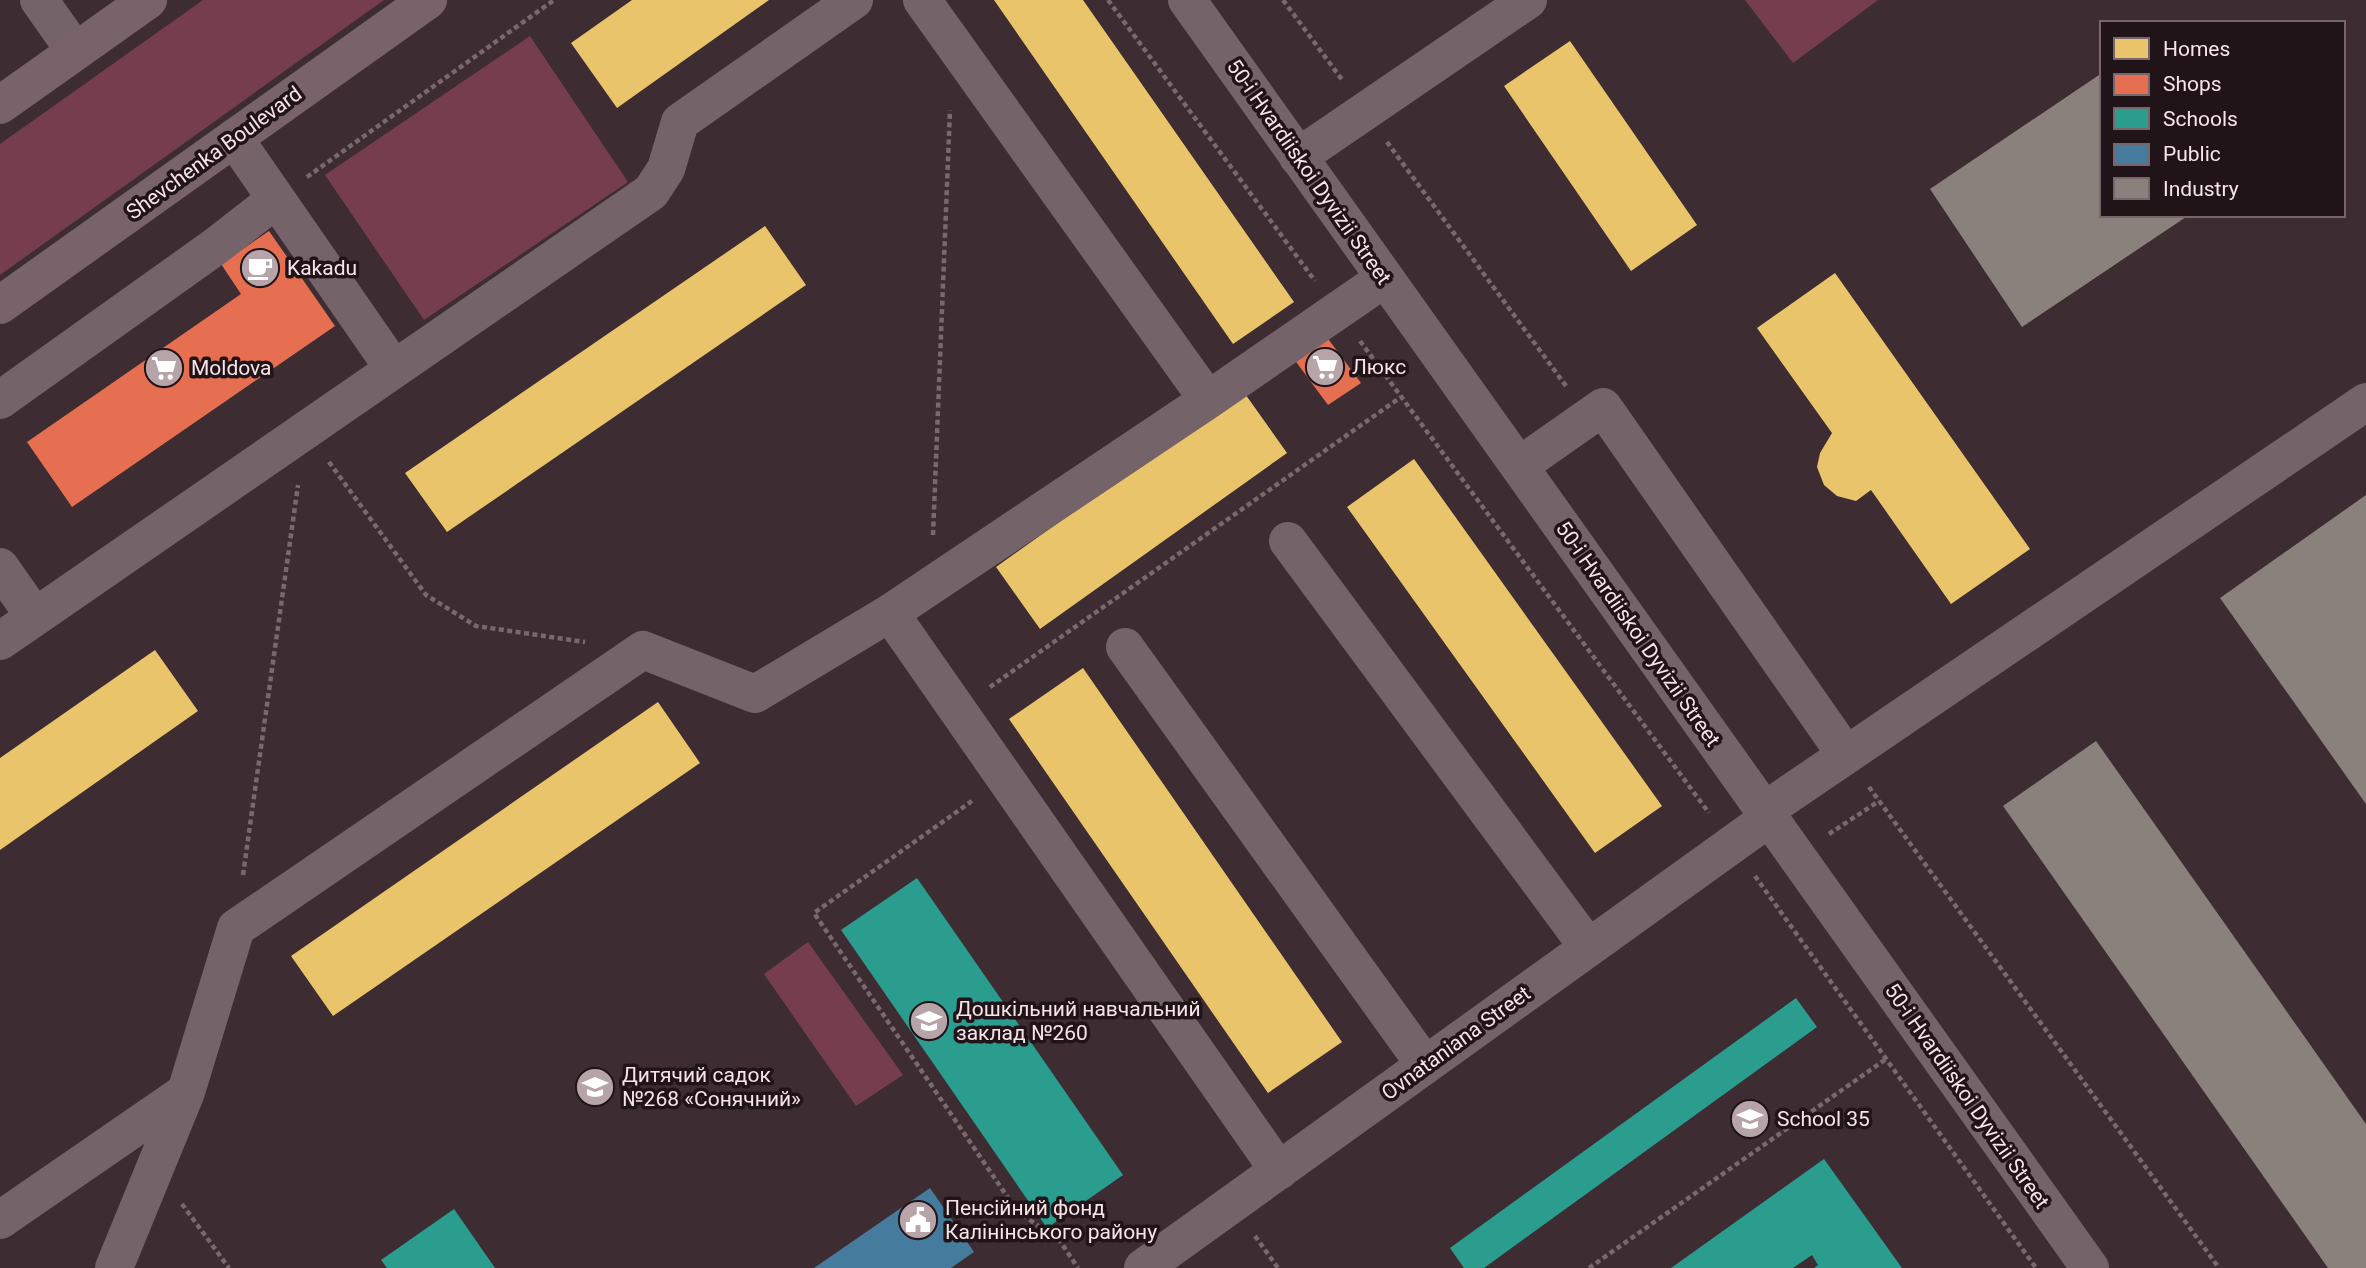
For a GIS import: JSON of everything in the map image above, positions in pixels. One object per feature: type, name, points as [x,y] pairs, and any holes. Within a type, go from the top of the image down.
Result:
[{"type":"main road","points":[[0,105],[148,0]]},
{"type":"main road","name":"Shevchenka Boulevard","points":[[0,305],[428,0]]},
{"type":"street","points":[[39,0],[75,51]]},
{"type":"street","points":[[0,641],[651,192],[666,169],[680,122],[854,0]]},
{"type":"street","points":[[922,0],[1208,400]]},
{"type":"street","name":"50-i Hvardiiskoi Dyvizii Street","points":[[1187,0],[2090,1268]]},
{"type":"street","points":[[1298,157],[1528,0]]},
{"type":"street","points":[[234,138],[394,369]]},
{"type":"street","points":[[0,400],[216,246],[275,200]]},
{"type":"street","points":[[114,1268],[186,1092],[236,928],[643,650],[755,694],[931,585],[1385,278]]},
{"type":"street","name":"Ovnataniana Street","points":[[1143,1268],[1732,844],[1766,814],[1846,755],[2366,402]]},
{"type":"street","points":[[1519,466],[1603,407],[1846,755]]},
{"type":"street","points":[[1288,541],[1588,947]]},
{"type":"street","points":[[0,567],[35,617]]},
{"type":"street","points":[[890,612],[1279,1171]]},
{"type":"street","points":[[1125,647],[1425,1065]]},
{"type":"street","points":[[0,1220],[186,1092]]},
{"type":"path","points":[[275,200],[554,0]]},
{"type":"path","points":[[1108,0],[1732,844],[2036,1268]]},
{"type":"path","points":[[1283,0],[1589,417]]},
{"type":"path","points":[[931,585],[953,42]]},
{"type":"path","points":[[958,710],[1401,397]]},
{"type":"path","points":[[306,430],[426,595],[476,626],[643,650]]},
{"type":"path","points":[[236,928],[306,430]]},
{"type":"path","points":[[1846,755],[2219,1268]]},
{"type":"path","points":[[1005,778],[814,913],[1017,1211],[1060,1241],[1078,1268]]},
{"type":"path","points":[[1589,1268],[1923,1033]]},
{"type":"path","points":[[155,1168],[229,1268]]},
{"type":"shaded area","points":[[203,0],[384,0],[0,275],[0,144]]},
{"type":"shaded area","points":[[1745,0],[1878,0],[1793,63]]},
{"type":"shaded area","points":[[530,36],[628,182],[424,320],[325,175]]},
{"type":"shaded area","points":[[808,942],[903,1075],[856,1106],[764,974]]},
{"type":"building: Homes","points":[[632,0],[769,0],[617,108],[571,43]]},
{"type":"building: Homes","points":[[994,0],[1083,0],[1294,302],[1233,344]]},
{"type":"building: Homes","points":[[1570,41],[1697,225],[1631,271],[1504,86]]},
{"type":"building: Homes","points":[[765,226],[806,285],[447,532],[405,473]]},
{"type":"building: Homes","points":[[1835,273],[2030,549],[1951,604],[1871,490],[1856,501],[1837,496],[1824,485],[1817,467],[1820,453],[1832,433],[1757,328]]},
{"type":"building: Homes","points":[[1243,391],[1287,453],[1040,629],[996,567]]},
{"type":"building: Homes","points":[[1414,459],[1662,806],[1595,853],[1347,507]]},
{"type":"building: Homes","points":[[155,650],[198,711],[0,850],[0,758]]},
{"type":"building: Homes","points":[[1083,668],[1342,1042],[1268,1093],[1009,719]]},
{"type":"building: Homes","points":[[658,702],[700,763],[333,1016],[291,956]]},
{"type":"building: Shops","points":[[269,231],[335,326],[72,507],[27,442],[241,294],[221,264]]},
{"type":"building: Shops","name":"Люкс","points":[[1320,328],[1361,383],[1328,405],[1288,351]]},
{"type":"building: Schools","points":[[917,878],[1123,1175],[1047,1228],[841,930]]},
{"type":"building: Schools","points":[[1796,998],[1817,1027],[1484,1268],[1464,1268],[1450,1248]]},
{"type":"building: Schools","points":[[1824,1159],[1902,1268],[1814,1268],[1818,1265],[1812,1255],[1793,1268],[1671,1268]]},
{"type":"building: Schools","points":[[454,1209],[495,1268],[387,1268],[381,1260]]},
{"type":"building: Public","name":"Пенсійний фонд Калінінського району","points":[[930,1188],[974,1252],[951,1268],[814,1268]]},
{"type":"building: Industry","points":[[2100,74],[2100,217],[2186,217],[2022,327],[1930,189]]},
{"type":"building: Industry","points":[[2366,495],[2366,804],[2220,598]]},
{"type":"building: Industry","points":[[2096,741],[2366,1124],[2366,1268],[2328,1268],[2003,806]]},
{"type":"place","name":"Kakadu","points":[[260,268]]},
{"type":"place","name":"Люкс","points":[[1325,367]]},
{"type":"place","name":"Moldova","points":[[164,368]]},
{"type":"place","name":"Дошкільний навчальний заклад №260","points":[[929,1021]]},
{"type":"place","name":"Дитячий садок №268 «Сонячний»","points":[[595,1087]]},
{"type":"place","name":"School 35","points":[[1750,1119]]},
{"type":"place","name":"Пенсійний фонд Калінінського району","points":[[918,1220]]}]
